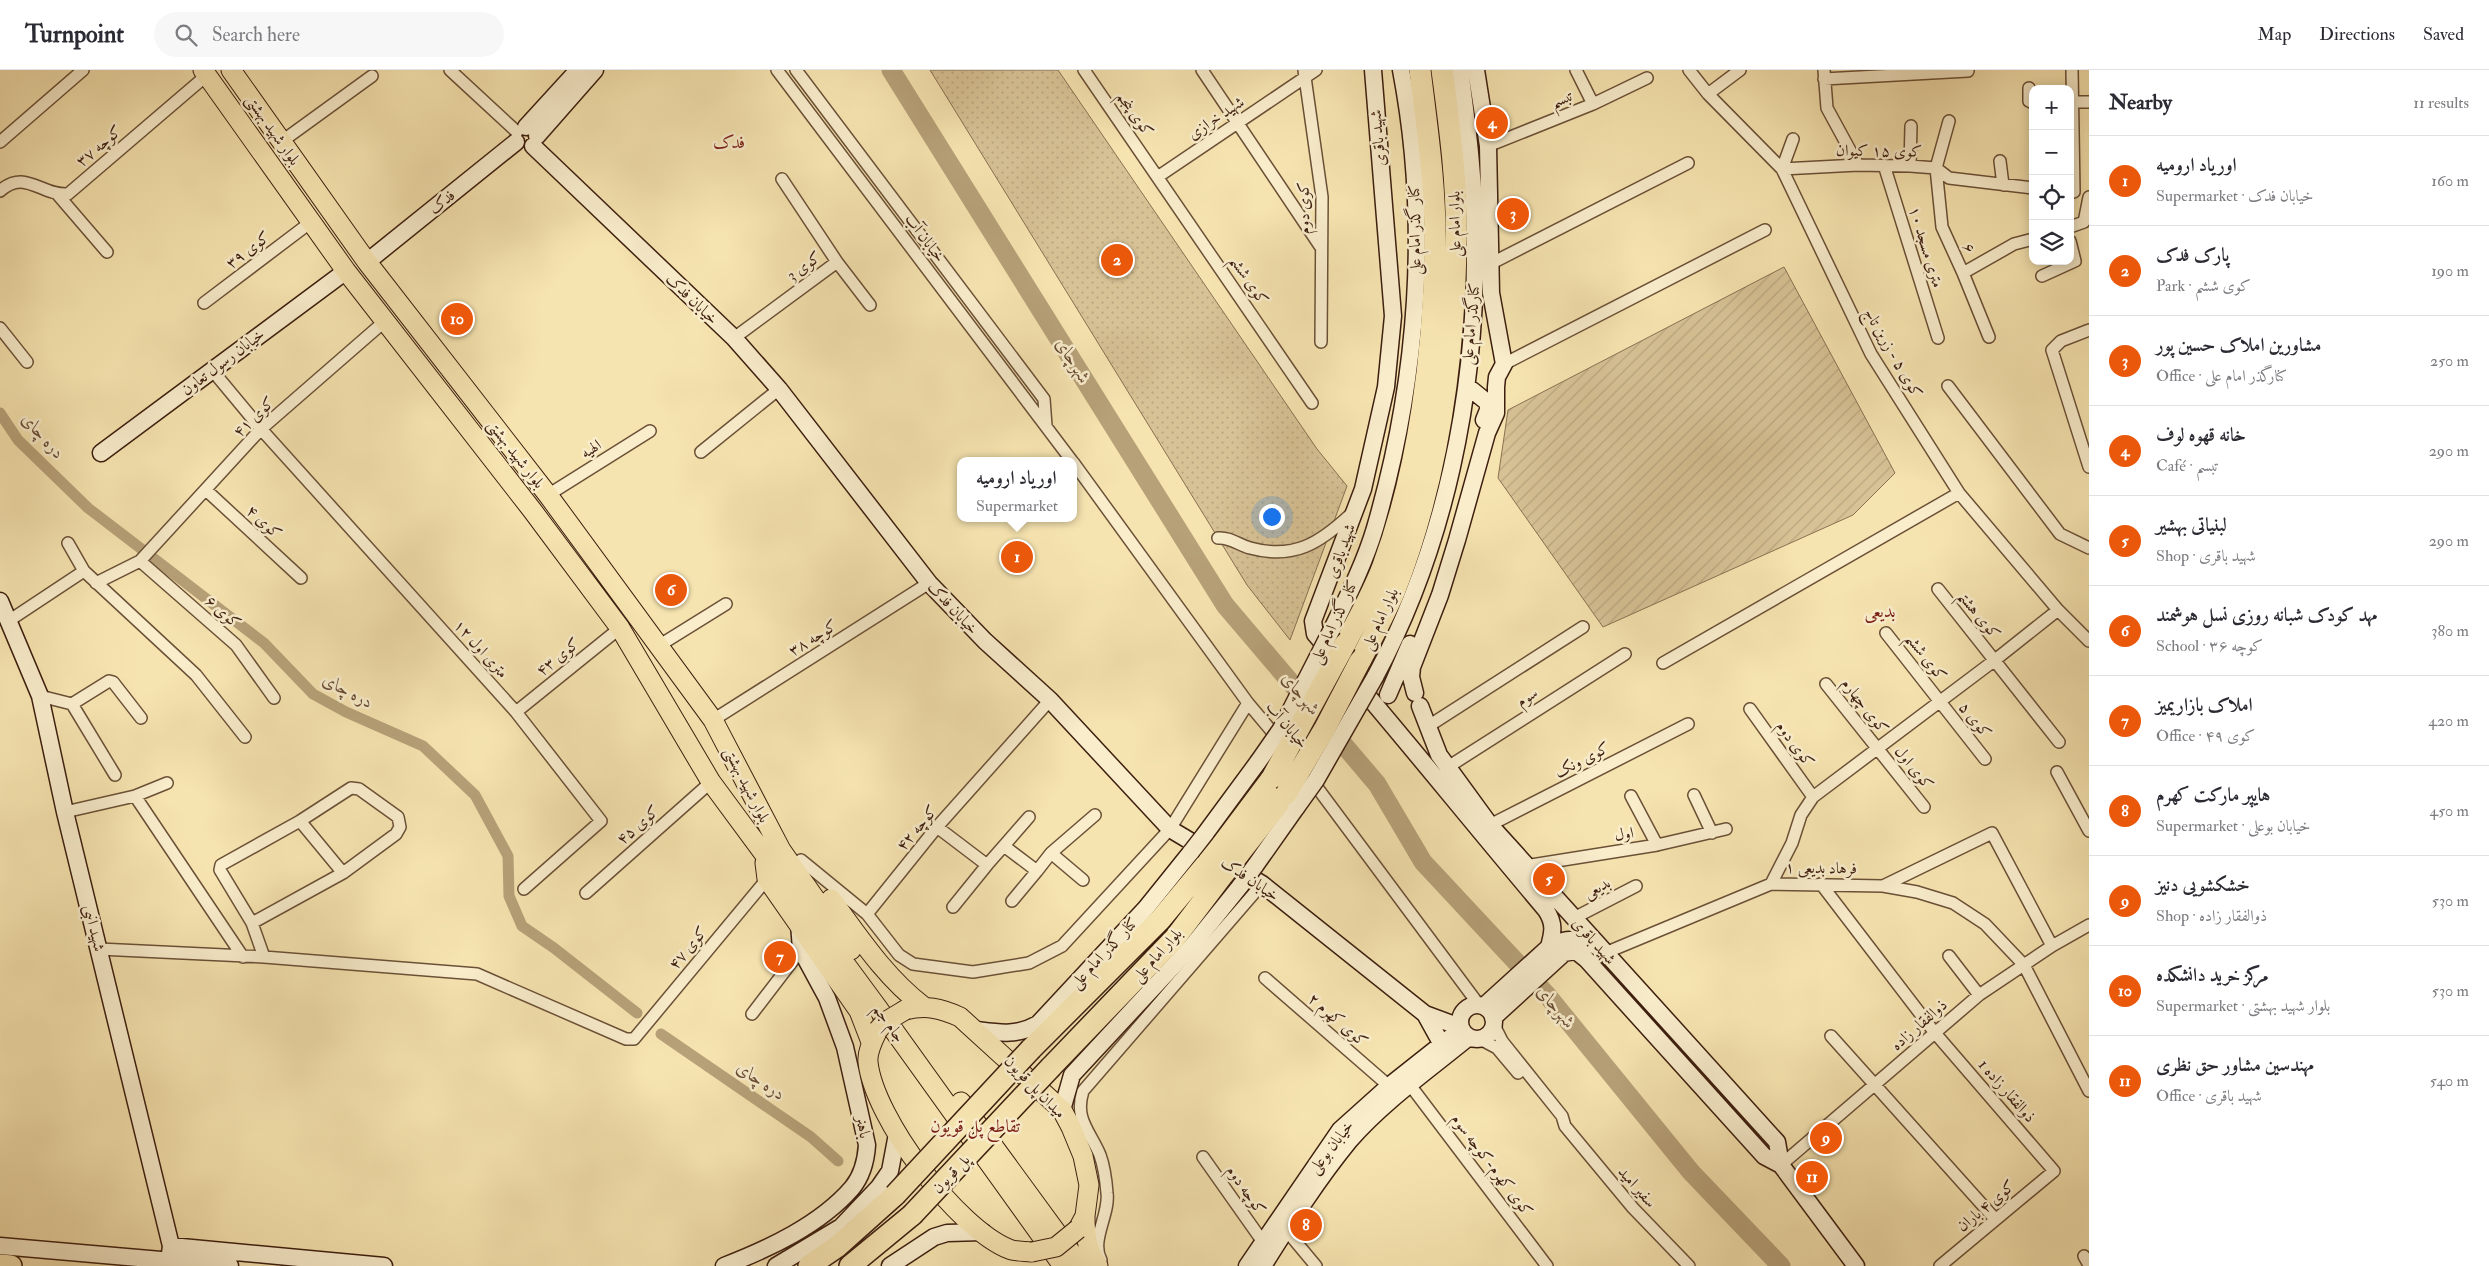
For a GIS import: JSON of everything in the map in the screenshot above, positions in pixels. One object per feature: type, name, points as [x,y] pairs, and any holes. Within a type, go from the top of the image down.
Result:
[{"type":"highway","name":"بلوار امام علی","points":[[1285,793],[1344,634],[1382,566],[1398,518],[1412,461],[1431,333],[1435,245],[1430,152],[1420,70]]},
{"type":"highway","name":"بلوار امام علی","points":[[1030,1049],[1223,859],[1285,793],[1325,728],[1394,592],[1419,520],[1432,466],[1452,331],[1456,247],[1452,149],[1442,70]]},
{"type":"highway","name":"بلوار امام علی","points":[[1051,1067],[1175,938],[1223,859]]},
{"type":"highway","name":"پل قویون","points":[[809,1266],[838,1246],[895,1194],[1030,1049]]},
{"type":"highway","name":"پل قویون","points":[[850,1266],[912,1215],[1051,1067]]},
{"type":"highway","points":[[0,1265],[11,1266]]},
{"type":"main road","name":"بلوار شهید بهشتی","points":[[231,70],[367,262],[548,495],[660,645],[713,720],[772,851]]},
{"type":"main road","name":"بلوار شهید بهشتی","points":[[205,73],[346,271],[532,510],[620,628],[711,782]]},
{"type":"main road","name":"جام جم","points":[[711,782],[772,851],[886,1000],[1081,1266]]},
{"type":"main road","name":"جام جم","points":[[772,851],[1063,1266]]},
{"type":"main road","points":[[875,1036],[767,879],[772,851],[801,860],[914,1008],[885,1022],[875,1036],[868,1060],[875,1090],[897,1134],[911,1156],[948,1200],[983,1232],[1011,1250],[1032,1259],[1056,1247],[1082,1222]]},
{"type":"main road","name":"میدان پل قویون","points":[[914,1008],[944,1010],[960,1017],[977,1030],[1062,1110],[1083,1156],[1089,1185],[1082,1222],[1090,1253],[1098,1266]]},
{"type":"street","points":[[0,142],[83,70]]},
{"type":"street","points":[[450,70],[526,136]]},
{"type":"street","name":"فدک","points":[[526,136],[578,70]]},
{"type":"street","name":"فدک","points":[[367,262],[526,136],[595,70]]},
{"type":"street","name":"خیابان آب","points":[[777,70],[1069,457]]},
{"type":"street","name":"خیابان آب","points":[[796,70],[1044,399],[1046,426]]},
{"type":"street","name":"کوی پنجم","points":[[1084,70],[1159,176]]},
{"type":"street","points":[[1202,70],[1320,246]]},
{"type":"street","name":"شهید باقری","points":[[1373,70],[1393,316],[1386,387],[1363,489],[1313,621],[1315,634],[1388,718],[1435,778],[1546,910],[1552,919],[1557,950],[1576,951],[1586,959],[1764,1156],[1781,1165],[1856,1266]]},
{"type":"street","name":"کنار گذر امام علی","points":[[1062,1110],[1072,1075],[1192,946],[1258,762],[1344,634],[1375,530],[1404,406],[1414,336],[1416,214],[1413,155],[1401,70]]},
{"type":"street","name":"کنارگذر امام علی","points":[[1460,70],[1470,147],[1476,246],[1468,394]]},
{"type":"street","points":[[1576,70],[1593,104]]},
{"type":"street","name":"کوی ۵ - زرین تاج","points":[[1689,70],[1708,94],[1782,168],[1871,354],[1959,493],[2058,610],[2089,641]]},
{"type":"street","points":[[1708,94],[1740,70]]},
{"type":"street","points":[[2072,70],[2072,85]]},
{"type":"street","points":[[1858,165],[1827,108],[1824,74],[1968,71]]},
{"type":"street","name":"شهید خرازی","points":[[1159,176],[1238,124],[1309,72]]},
{"type":"street","name":"کوی دوم","points":[[1309,72],[1322,197],[1320,246],[1321,342]]},
{"type":"street","name":"کوچه ۳۷","points":[[58,195],[68,194],[205,73]]},
{"type":"street","points":[[1474,73],[1488,146],[1491,293],[1504,364]]},
{"type":"street","points":[[281,142],[372,76]]},
{"type":"street","name":"تبسم","points":[[1488,146],[1593,104],[1648,78]]},
{"type":"street","points":[[2074,102],[2089,102]]},
{"type":"street","points":[[1936,168],[1949,121]]},
{"type":"street","points":[[1910,166],[1911,126]]},
{"type":"street","name":"خیابان فدک","points":[[526,136],[734,338],[780,389],[930,583],[985,641],[1050,700],[1170,829],[1262,884],[1425,1014],[1468,1033]]},
{"type":"street","points":[[1782,168],[1793,139]]},
{"type":"street","points":[[2000,161],[2002,185]]},
{"type":"street","points":[[1490,264],[1688,163]]},
{"type":"street","name":"کوی ۱۵ کیوان","points":[[1782,168],[1858,165],[1936,168],[1949,178],[2029,188]]},
{"type":"street","name":"۱۰ متری مسجد","points":[[1884,165],[1938,338]]},
{"type":"street","name":"۶","points":[[1936,168],[1942,227],[1989,337]]},
{"type":"street","name":"کوی ششم","points":[[1159,176],[1312,403]]},
{"type":"street","name":"کوی 3","points":[[734,338],[837,262],[782,179]]},
{"type":"street","points":[[1,188],[13,182],[25,181],[58,195],[107,252]]},
{"type":"street","points":[[2074,192],[2089,196],[2084,222],[2074,226]]},
{"type":"street","name":"کوی ۳۹","points":[[204,303],[311,222]]},
{"type":"street","points":[[1285,793],[1316,780],[1395,638],[1419,578],[1437,525],[1452,470],[1468,394],[1504,364],[1765,230]]},
{"type":"street","points":[[1963,273],[2014,244],[2029,240]]},
{"type":"street","points":[[2074,249],[2079,260],[2074,262]]},
{"type":"street","points":[[837,262],[870,305]]},
{"type":"street","points":[[2042,276],[2067,265]]},
{"type":"street","name":"خیابان رسول تعاون","points":[[101,453],[346,271]]},
{"type":"street","name":"کوی ۴۱","points":[[140,561],[261,430],[385,321]]},
{"type":"street","points":[[0,328],[27,362]]},
{"type":"street","points":[[2089,330],[2061,340],[2052,350],[2089,467]]},
{"type":"street","name":"شهید باقری","points":[[1504,364],[1497,377],[1496,413],[1487,433],[1458,540],[1412,667],[1411,677],[1427,727],[1439,755],[1490,825],[1525,866],[1777,1142],[1781,1165]]},
{"type":"street","name":"۱۲ متری اول","points":[[212,370],[261,430],[516,712],[601,820],[524,889]]},
{"type":"street","points":[[1948,386],[2060,534],[2089,548]]},
{"type":"street","points":[[702,452],[780,389]]},
{"type":"street","points":[[1388,695],[1398,688],[1410,690],[1418,699],[1417,717],[1409,724],[1398,724],[1388,718],[1384,706],[1388,695],[1430,593],[1455,514],[1470,451],[1488,410],[1488,403],[1484,398],[1468,394]]},
{"type":"street","name":"الهیه","points":[[548,495],[650,431]]},
{"type":"street","name":"خیابان آب","points":[[1077,468],[1248,703],[1324,795],[1487,1014]]},
{"type":"street","name":"کوی ۴","points":[[206,490],[301,578]]},
{"type":"street","points":[[1663,663],[1959,493]]},
{"type":"street","points":[[1218,538],[1225,537],[1255,549],[1288,552],[1314,544],[1355,510]]},
{"type":"street","points":[[1344,634],[1375,530]]},
{"type":"street","points":[[68,543],[84,571],[196,675],[245,737]]},
{"type":"street","points":[[96,583],[140,561]]},
{"type":"street","name":"کوی ۶","points":[[140,561],[236,645],[274,698]]},
{"type":"street","points":[[10,620],[84,571]]},
{"type":"street","name":"کوچه ۳۸","points":[[713,720],[930,583]]},
{"type":"street","name":"کوی هشتم","points":[[1938,589],[2060,742]]},
{"type":"street","name":"شهید انبی","points":[[0,601],[10,620],[40,696],[65,812],[170,1253]]},
{"type":"street","points":[[660,645],[726,604]]},
{"type":"street","points":[[1771,884],[1792,843],[1801,815],[1813,797],[1996,660],[2058,610]]},
{"type":"street","points":[[1427,727],[1583,627]]},
{"type":"street","name":"کوی ۴۳","points":[[516,712],[620,628]]},
{"type":"street","name":"کوی ششم","points":[[1886,633],[1940,702]]},
{"type":"street","name":"سوم","points":[[1448,767],[1625,654]]},
{"type":"street","points":[[72,704],[109,681],[113,682],[141,718]]},
{"type":"street","name":"کوی چهارم","points":[[1826,684],[1878,749]]},
{"type":"street","points":[[40,696],[72,704],[115,775]]},
{"type":"street","name":"کوچه ۴۲","points":[[868,914],[937,827],[1050,700]]},
{"type":"street","name":"کوی ۵","points":[[1940,702],[1985,759]]},
{"type":"street","points":[[801,860],[868,914],[899,955],[913,964],[973,972],[1029,963],[1062,946],[1170,829],[1248,703]]},
{"type":"street","name":"کوی دوم","points":[[1750,709],[1813,797]]},
{"type":"street","name":"کوی ونک","points":[[1490,825],[1688,724]]},
{"type":"street","name":"کوی اول","points":[[1878,749],[1924,807]]},
{"type":"street","points":[[2057,772],[2089,831]]},
{"type":"street","name":"کوی ۴۵","points":[[586,892],[711,782]]},
{"type":"street","points":[[65,812],[135,796],[167,783]]},
{"type":"street","points":[[99,949],[264,958],[252,923],[220,870],[221,865],[300,822],[350,788],[355,788],[398,817],[400,827],[396,834],[342,874],[252,923]]},
{"type":"street","points":[[1694,795],[1712,834]]},
{"type":"street","points":[[135,796],[243,957]]},
{"type":"street","points":[[1631,796],[1657,845]]},
{"type":"street","points":[[1012,902],[1051,853],[1094,815]]},
{"type":"street","points":[[953,907],[1029,817]]},
{"type":"street","points":[[300,822],[342,874]]},
{"type":"street","points":[[937,827],[987,865]]},
{"type":"street","name":"اول","points":[[1525,866],[1657,845],[1712,834],[1726,829]]},
{"type":"street","points":[[1883,886],[1992,833],[2052,946]]},
{"type":"street","points":[[1004,846],[1037,871]]},
{"type":"street","points":[[1051,853],[1083,880]]},
{"type":"street","name":"کنار گذر امام علی","points":[[977,1030],[1006,1034],[1025,1032],[1038,1024],[1146,908],[1223,859]]},
{"type":"street","name":"کوی ۴۷","points":[[264,958],[477,974],[626,1039],[634,1039],[767,879]]},
{"type":"street","points":[[1105,1266],[1100,1258],[1098,1246],[1108,1196],[1100,1156],[1081,1117],[1079,1106],[1083,1091],[1262,884]]},
{"type":"street","name":"فرهاد بدیعی ۱","points":[[1603,951],[1771,884],[1883,886],[1917,892],[1953,903],[1985,924],[2024,965],[2089,1091]]},
{"type":"street","name":"ذوالفقار زاده 1","points":[[1820,884],[1935,1033],[2054,1171]]},
{"type":"street","name":"بدیعی","points":[[1574,918],[1636,886]]},
{"type":"street","name":"باهنر","points":[[724,1266],[755,1254],[801,1228],[831,1208],[852,1188],[866,1161],[867,1145],[845,1047],[827,998],[801,950],[799,923]]},
{"type":"street","name":"ذوالفقار زاده","points":[[1781,1165],[1979,995],[2052,946],[2089,924]]},
{"type":"street","points":[[1487,1014],[1471,1006],[1464,1010],[1460,1017],[1468,1033],[1487,1036],[1487,1014],[1557,950],[1561,940],[1569,939],[1585,942],[1603,951]]},
{"type":"street","points":[[752,1014],[801,950]]},
{"type":"street","points":[[1949,956],[1979,995]]},
{"type":"street","name":"کوی کهرم ۲","points":[[1265,978],[1389,1086]]},
{"type":"street","name":"خیابان فدک","points":[[1425,1014],[1441,1043]]},
{"type":"street","name":"سفیر امید","points":[[1487,1014],[1502,1041],[1562,1116],[1565,1126]]},
{"type":"street","name":"سفیر امید","points":[[1468,1033],[1497,1048],[1633,1208],[1689,1266]]},
{"type":"street","name":"خیابان بوعلی","points":[[1263,1266],[1282,1224],[1340,1130],[1441,1043],[1468,1033]]},
{"type":"street","name":"خیابان بوعلی","points":[[1247,1266],[1262,1242],[1282,1224],[1351,1140],[1468,1033]]},
{"type":"street","points":[[1831,1036],[1995,1219]]},
{"type":"street","name":"کوی کهرم-کوچه سوم","points":[[1410,1085],[1547,1266]]},
{"type":"street","points":[[776,1266],[841,1227],[879,1187],[890,1171],[897,1134]]},
{"type":"street","name":"کوچه دوم","points":[[1203,1157],[1262,1242]]},
{"type":"street","name":"کوی ۴ باران","points":[[1947,1264],[1995,1219],[2054,1171]]},
{"type":"street","points":[[1282,1224],[1316,1266]]},
{"type":"street","points":[[890,1266],[934,1238],[947,1233],[983,1232]]},
{"type":"street","points":[[0,1246],[170,1253],[384,1266]]},
{"type":"street","points":[[170,1253],[230,1266]]},
{"type":"shaded area","points":[[930,70],[1058,70],[1317,449],[1347,486],[1290,640],[1247,585]]},
{"type":"shaded area","points":[[1784,267],[1895,473],[1853,515],[1603,627],[1498,478],[1508,410]]},
{"type":"waterway","name":"شهرچای","points":[[891,70],[1225,605],[1377,784],[1423,862],[1547,995],[1691,1172],[1781,1266]]},
{"type":"waterway","name":"دره چای","points":[[0,413],[18,440],[88,508],[264,643],[313,694],[346,712],[423,746],[475,795],[508,856],[509,896],[522,926],[554,948],[637,1013]]},
{"type":"waterway","name":"دره چای","points":[[661,1034],[811,1137],[838,1161]]},
{"type":"place","name":"خانه قهوه لوف","points":[[1492,123]]},
{"type":"place","name":"مشاورین املاک حسین پور","points":[[1513,214]]},
{"type":"place","name":"پارک فدک","points":[[1117,260]]},
{"type":"place","name":"مرکز خرید دانشکده","points":[[457,319]]},
{"type":"place","name":"اوریاد ارومیه","points":[[1017,557]]},
{"type":"place","name":"مهد کودک شبانه روزی نسل هوشمند","points":[[671,590]]},
{"type":"place","name":"لبنیاتی بهشیر","points":[[1549,879]]},
{"type":"place","name":"املاک بازاریمیز","points":[[780,957]]},
{"type":"place","name":"خشکشویی دنیز","points":[[1826,1138]]},
{"type":"place","name":"مهندسین مشاور حق نظری","points":[[1812,1177]]},
{"type":"place","name":"هایپر مارکت کهرم","points":[[1306,1225]]},
{"type":"district","name":"فدک","points":[[729,142]]},
{"type":"district","name":"بدیعی","points":[[1880,611]]},
{"type":"district","name":"تقاطع پل قویون","points":[[975,1126]]}]
